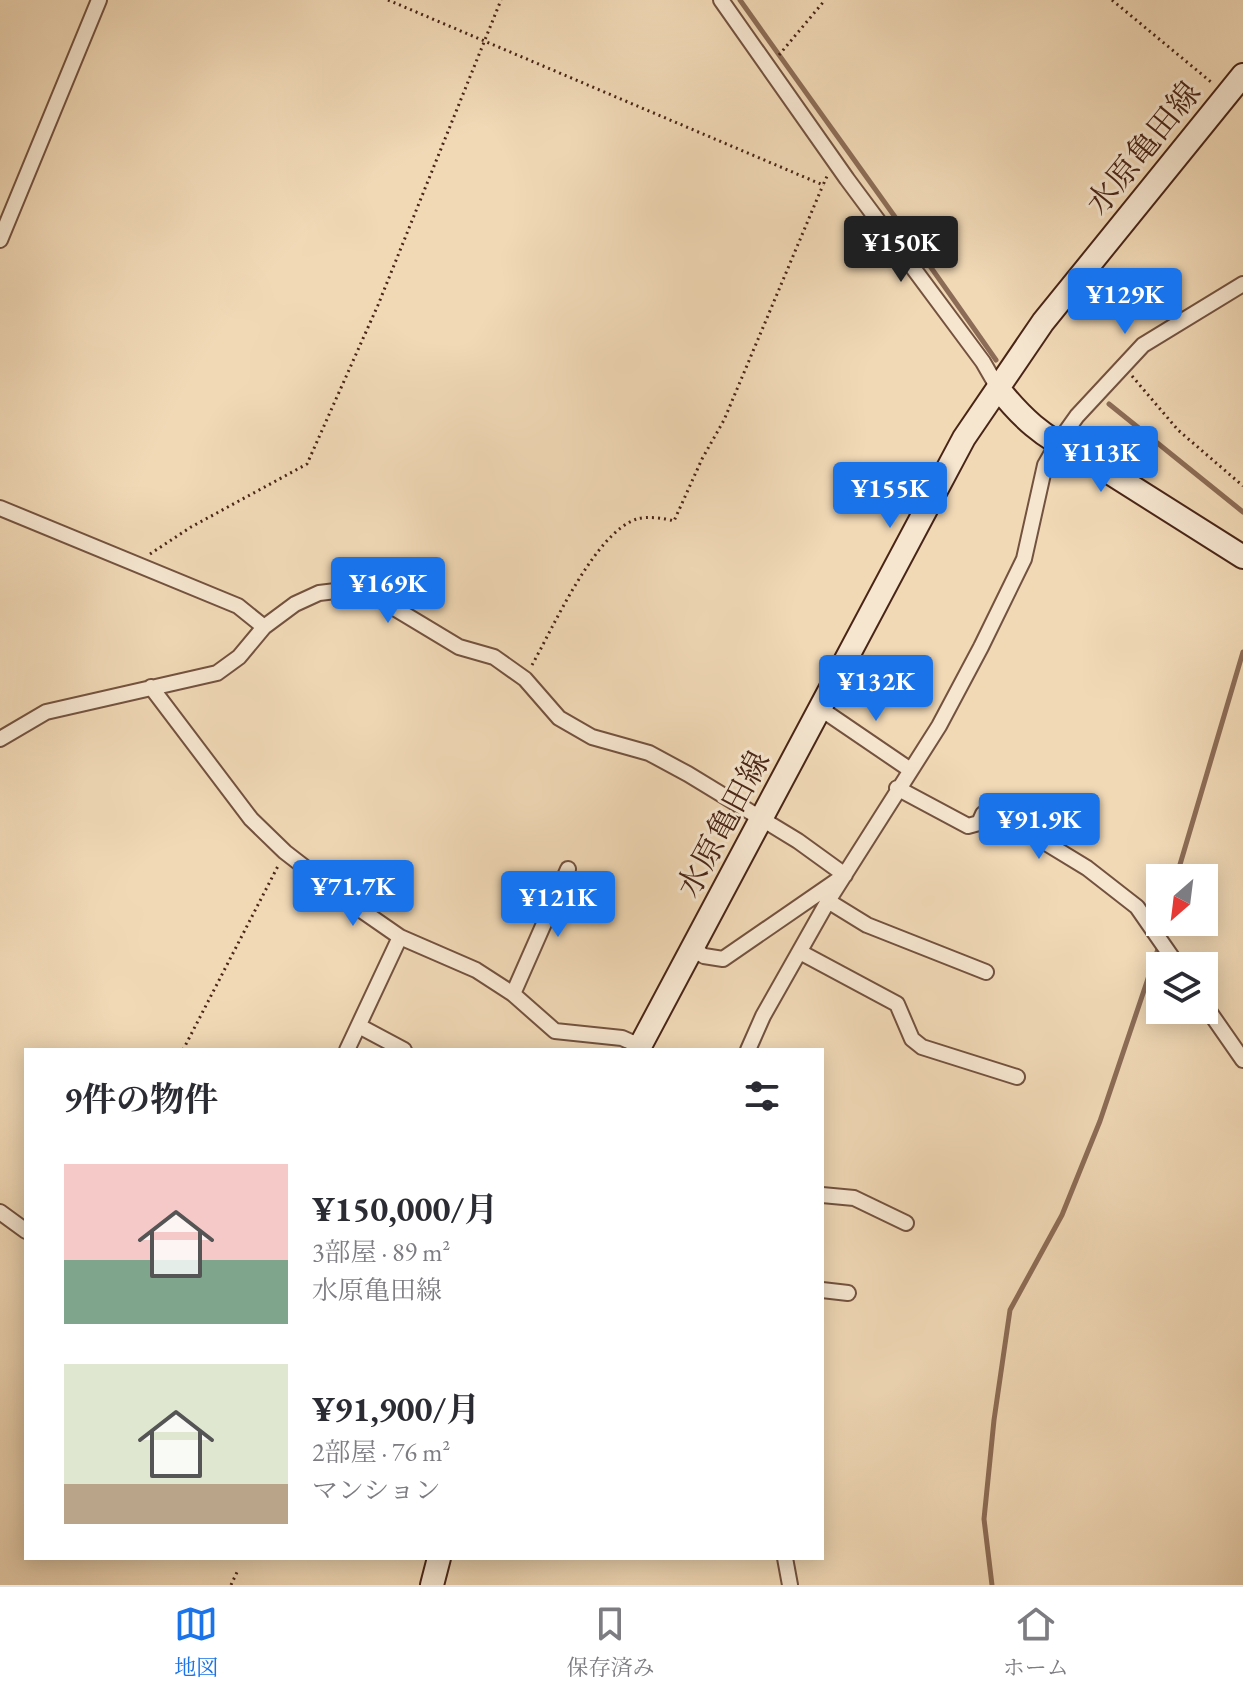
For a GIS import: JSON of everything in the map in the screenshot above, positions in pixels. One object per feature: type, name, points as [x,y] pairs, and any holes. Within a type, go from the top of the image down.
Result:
[{"type":"main road","name":"水原亀田線","points":[[639,1048],[964,438],[1043,322],[1243,75]]},
{"type":"main road","points":[[998,388],[1033,426],[1057,444],[1077,452],[1243,557]]},
{"type":"main road","points":[[432,1585],[438,1560]]},
{"type":"street","points":[[0,240],[99,0]]},
{"type":"street","points":[[721,0],[983,362],[998,388]]},
{"type":"street","points":[[749,1048],[763,1016],[828,901],[939,726],[1024,559],[1045,465],[1057,444],[1077,416],[1143,345],[1243,284]]},
{"type":"street","points":[[0,508],[238,606],[264,627]]},
{"type":"street","points":[[0,739],[46,712],[217,673],[239,657],[264,627],[295,604],[319,593],[361,588],[459,647],[494,657],[525,679],[559,718],[592,737],[649,753],[761,818],[845,875]]},
{"type":"street","points":[[151,687],[251,819],[285,852],[351,903],[400,937],[476,970],[513,994],[555,1031],[622,1038],[639,1048]]},
{"type":"street","points":[[821,709],[909,769]]},
{"type":"street","points":[[897,788],[968,826],[979,823],[989,810],[995,812],[1087,868],[1137,907],[1168,952]]},
{"type":"street","points":[[513,994],[568,869]]},
{"type":"street","points":[[693,949],[704,956],[723,959],[845,875]]},
{"type":"street","points":[[828,901],[867,925],[986,972]]},
{"type":"street","points":[[348,1048],[400,937]]},
{"type":"street","points":[[800,952],[897,1004],[912,1039],[922,1047],[1017,1077]]},
{"type":"street","points":[[1218,1024],[1243,1060]]},
{"type":"street","points":[[359,1026],[400,1048]]},
{"type":"street","points":[[824,1195],[854,1198],[906,1223]]},
{"type":"street","points":[[4,1216],[24,1230]]},
{"type":"street","points":[[4,1216],[24,1240]]},
{"type":"street","points":[[824,1290],[848,1293]]},
{"type":"street","points":[[785,1560],[790,1585]]},
{"type":"path","points":[[388,0],[823,185]]},
{"type":"path","points":[[138,565],[191,527],[307,464],[378,305],[501,0]]},
{"type":"path","points":[[786,50],[825,0]]},
{"type":"path","points":[[1112,0],[1226,95]]},
{"type":"path","points":[[525,679],[592,558],[618,530],[637,519],[666,518],[674,521],[702,459],[724,420],[834,160]]},
{"type":"path","points":[[1123,365],[1178,430],[1243,486]]},
{"type":"path","points":[[184,1048],[285,852]]},
{"type":"path","points":[[231,1585],[238,1570]]},
{"type":"waterway","points":[[740,0],[996,360]]},
{"type":"waterway","points":[[1109,404],[1243,512]]},
{"type":"waterway","points":[[1180,864],[1243,652]]},
{"type":"waterway","points":[[992,1585],[984,1519],[1010,1310],[1062,1215],[1100,1121],[1159,946]]}]
